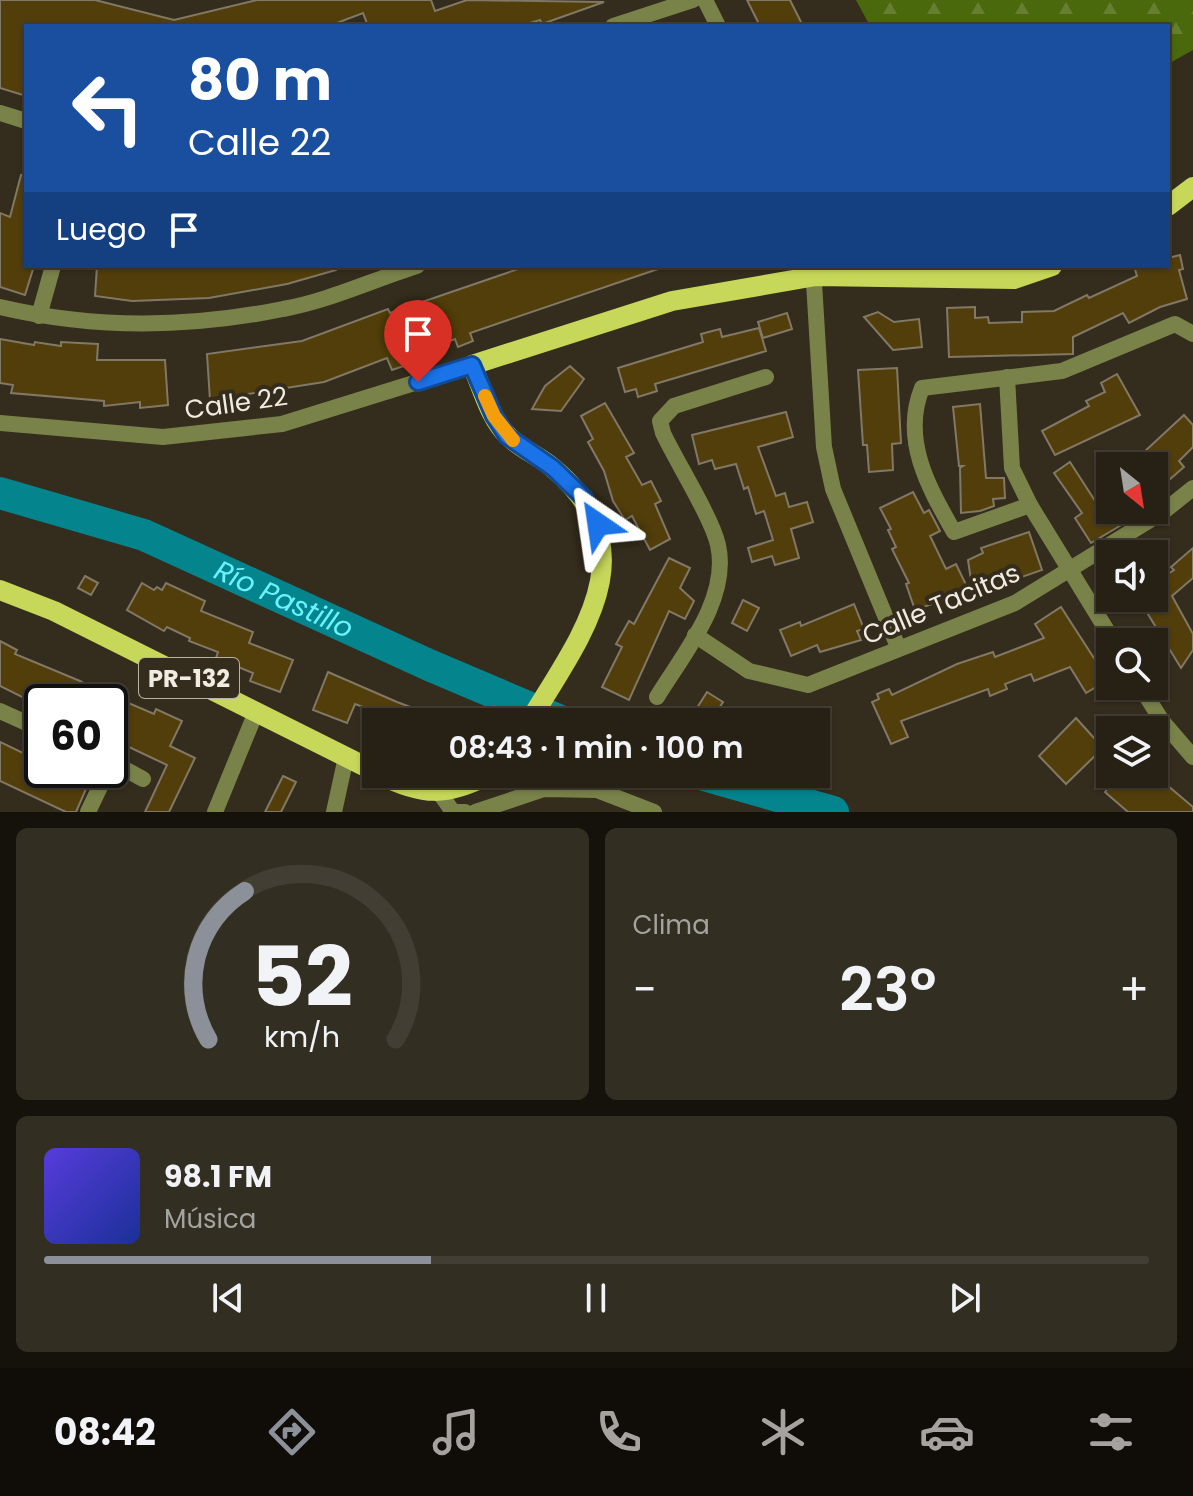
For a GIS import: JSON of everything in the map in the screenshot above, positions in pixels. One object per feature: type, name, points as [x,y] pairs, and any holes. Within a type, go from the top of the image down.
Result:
[{"type":"main road","points":[[1170,204],[1193,187]]},
{"type":"main road","points":[[538,708],[592,611],[602,580],[598,524],[584,498],[553,468],[507,436],[494,416],[472,365],[672,301],[814,271],[1014,279],[1046,268]]},
{"type":"main road","name":"PR-132","points":[[0,590],[54,611],[362,765]]},
{"type":"main road","name":"PR-132","points":[[406,788],[439,792],[460,788]]},
{"type":"street","points":[[619,24],[693,0]]},
{"type":"street","points":[[705,0],[717,24]]},
{"type":"street","points":[[0,113],[24,120]]},
{"type":"street","points":[[39,316],[52,268]]},
{"type":"street","points":[[0,307],[39,316],[136,326],[285,309],[411,268]]},
{"type":"street","points":[[814,271],[824,447],[833,489],[898,647]]},
{"type":"street","points":[[1030,505],[954,532],[921,473],[914,408],[922,388],[1062,371],[1175,324],[1193,334]]},
{"type":"street","name":"Calle 22","points":[[0,423],[163,437],[282,424],[472,365]]},
{"type":"street","points":[[657,697],[714,597],[720,566],[718,542],[663,433],[660,421],[674,406],[766,377]]},
{"type":"street","points":[[1007,377],[1012,468],[1030,505],[1106,628]]},
{"type":"street","name":"Calle Tacitas","points":[[695,635],[749,671],[808,685],[1015,603],[1163,512],[1193,488]]},
{"type":"street","points":[[1149,700],[1162,721],[1193,757]]},
{"type":"street","points":[[0,711],[24,722]]},
{"type":"street","points":[[215,812],[256,712]]},
{"type":"street","points":[[334,812],[346,757]]},
{"type":"street","points":[[128,773],[143,779]]},
{"type":"street","points":[[88,812],[99,788]]},
{"type":"street","points":[[475,812],[544,789],[597,790],[654,812]]},
{"type":"street","points":[[439,792],[453,812],[465,812]]},
{"type":"green space","points":[[856,0],[1193,0],[1193,50],[1170,63],[1170,24],[869,24]]},
{"type":"building","points":[[0,0],[95,0],[174,20],[257,0],[431,0],[435,11],[467,0],[604,2],[542,24],[540,20],[527,24],[367,24],[363,13],[334,24],[24,24],[24,95],[0,88]]},
{"type":"building","points":[[747,0],[790,0],[802,24],[759,24]]},
{"type":"building","points":[[21,175],[24,176],[24,268],[33,268],[25,295],[0,287],[0,213],[10,217]]},
{"type":"building","points":[[1180,255],[1183,269],[1179,270],[1187,299],[1160,307],[1129,323],[1123,313],[1073,337],[1073,354],[949,357],[947,308],[975,307],[975,318],[988,317],[989,323],[1022,322],[1022,312],[1054,311],[1087,295],[1089,298],[1137,276],[1135,268],[1170,268],[1170,258]]},
{"type":"building","points":[[97,268],[336,268],[287,284],[209,298],[132,301],[95,296]]},
{"type":"building","points":[[521,268],[661,268],[470,333],[473,341],[458,347],[455,339],[419,352],[421,360],[392,370],[387,358],[324,382],[210,400],[207,354],[302,341],[388,309],[390,313]]},
{"type":"building","points":[[878,312],[894,322],[919,319],[922,347],[893,350],[864,317]]},
{"type":"building","points":[[787,313],[792,329],[763,338],[758,322]]},
{"type":"building","points":[[759,328],[766,351],[655,384],[657,391],[638,397],[636,389],[625,392],[618,368],[703,342],[701,334],[720,329],[722,337]]},
{"type":"building","points":[[0,339],[34,345],[35,342],[61,346],[61,342],[98,344],[97,360],[165,360],[168,405],[140,408],[140,402],[104,406],[104,401],[11,393],[13,385],[0,383]]},
{"type":"building","points":[[570,366],[584,379],[561,411],[532,409],[545,386]]},
{"type":"building","points":[[897,368],[901,443],[892,444],[893,470],[869,472],[867,445],[863,445],[858,370]]},
{"type":"building","points":[[1117,374],[1140,415],[1055,455],[1042,431],[1089,406],[1086,401],[1105,392],[1101,383]]},
{"type":"building","points":[[605,403],[634,453],[626,457],[642,485],[651,481],[661,501],[655,504],[670,539],[650,550],[632,516],[625,520],[613,501],[604,471],[588,442],[593,439],[581,416]]},
{"type":"building","points":[[980,404],[986,478],[1004,478],[1005,498],[993,499],[994,506],[980,511],[961,513],[960,468],[963,466],[959,466],[953,407]]},
{"type":"building","points":[[786,412],[793,437],[758,447],[776,496],[785,493],[789,507],[807,502],[813,522],[791,529],[799,558],[775,565],[772,556],[752,562],[748,548],[773,540],[764,511],[756,514],[748,487],[744,489],[736,464],[715,469],[712,460],[699,464],[692,435]]},
{"type":"building","points":[[1184,415],[1193,425],[1193,447],[1179,461],[1184,467],[1169,480],[1168,452],[1144,452]]},
{"type":"building","points":[[1070,462],[1096,502],[1096,524],[1123,524],[1091,543],[1075,518],[1082,513],[1054,473]]},
{"type":"building","points":[[913,492],[924,513],[929,510],[940,531],[930,536],[946,569],[956,564],[969,591],[915,610],[906,584],[909,583],[892,549],[896,547],[888,530],[891,529],[880,508]]},
{"type":"building","points":[[1029,532],[1042,570],[973,594],[968,560],[983,553],[981,548]]},
{"type":"building","points":[[1193,548],[1193,578],[1172,596],[1193,634],[1193,650],[1181,668],[1168,647],[1168,628],[1156,628],[1147,612],[1168,612],[1168,574],[1174,570],[1171,567]]},
{"type":"building","points":[[669,558],[690,568],[680,588],[694,601],[685,619],[669,611],[629,700],[602,687],[622,647],[616,644],[629,621],[634,624]]},
{"type":"building","points":[[85,576],[98,583],[91,595],[78,588]]},
{"type":"building","points":[[142,583],[154,590],[157,587],[162,590],[166,583],[205,601],[201,611],[253,632],[249,643],[293,660],[280,692],[250,681],[253,673],[216,658],[218,652],[189,641],[190,638],[167,627],[164,631],[127,610]]},
{"type":"building","points":[[743,600],[759,608],[747,631],[732,623]]},
{"type":"building","points":[[854,604],[864,629],[857,631],[861,640],[820,652],[817,645],[791,656],[780,630],[800,622],[801,626]]},
{"type":"building","points":[[1061,607],[1096,661],[1096,687],[1086,693],[1070,667],[1034,681],[1031,674],[1005,684],[1007,689],[990,696],[988,689],[901,721],[908,737],[891,744],[872,702],[879,699],[877,694],[889,689],[892,695],[957,664],[993,652],[995,657],[1044,638],[1035,624]]},
{"type":"building","points":[[0,641],[17,650],[15,654],[85,684],[24,684],[24,698],[0,686]]},
{"type":"building","points":[[328,672],[413,708],[366,708],[355,704],[347,723],[313,710]]},
{"type":"building","points":[[707,692],[723,702],[719,708],[697,708]]},
{"type":"building","points":[[128,703],[154,714],[156,709],[182,721],[170,746],[195,758],[169,812],[145,812],[167,765],[128,747]]},
{"type":"building","points":[[1076,718],[1096,740],[1096,755],[1066,784],[1039,756]]},
{"type":"building","points":[[0,742],[24,754],[24,788],[86,788],[76,812],[66,812],[0,781]]},
{"type":"building","points":[[283,776],[296,782],[281,812],[265,812]]},
{"type":"building","points":[[1168,786],[1193,807],[1193,812],[1128,812],[1105,792],[1108,788]]},
{"type":"waterway","name":"Río Pastillo","points":[[0,493],[144,535],[530,708]]},
{"type":"waterway","name":"Río Pastillo","points":[[750,788],[833,812]]},
{"type":"slow traffic","points":[[485,396],[494,416],[513,440]]},
{"type":"route","points":[[418,382],[472,365],[494,416],[507,436],[553,468],[584,498],[598,524]]}]
